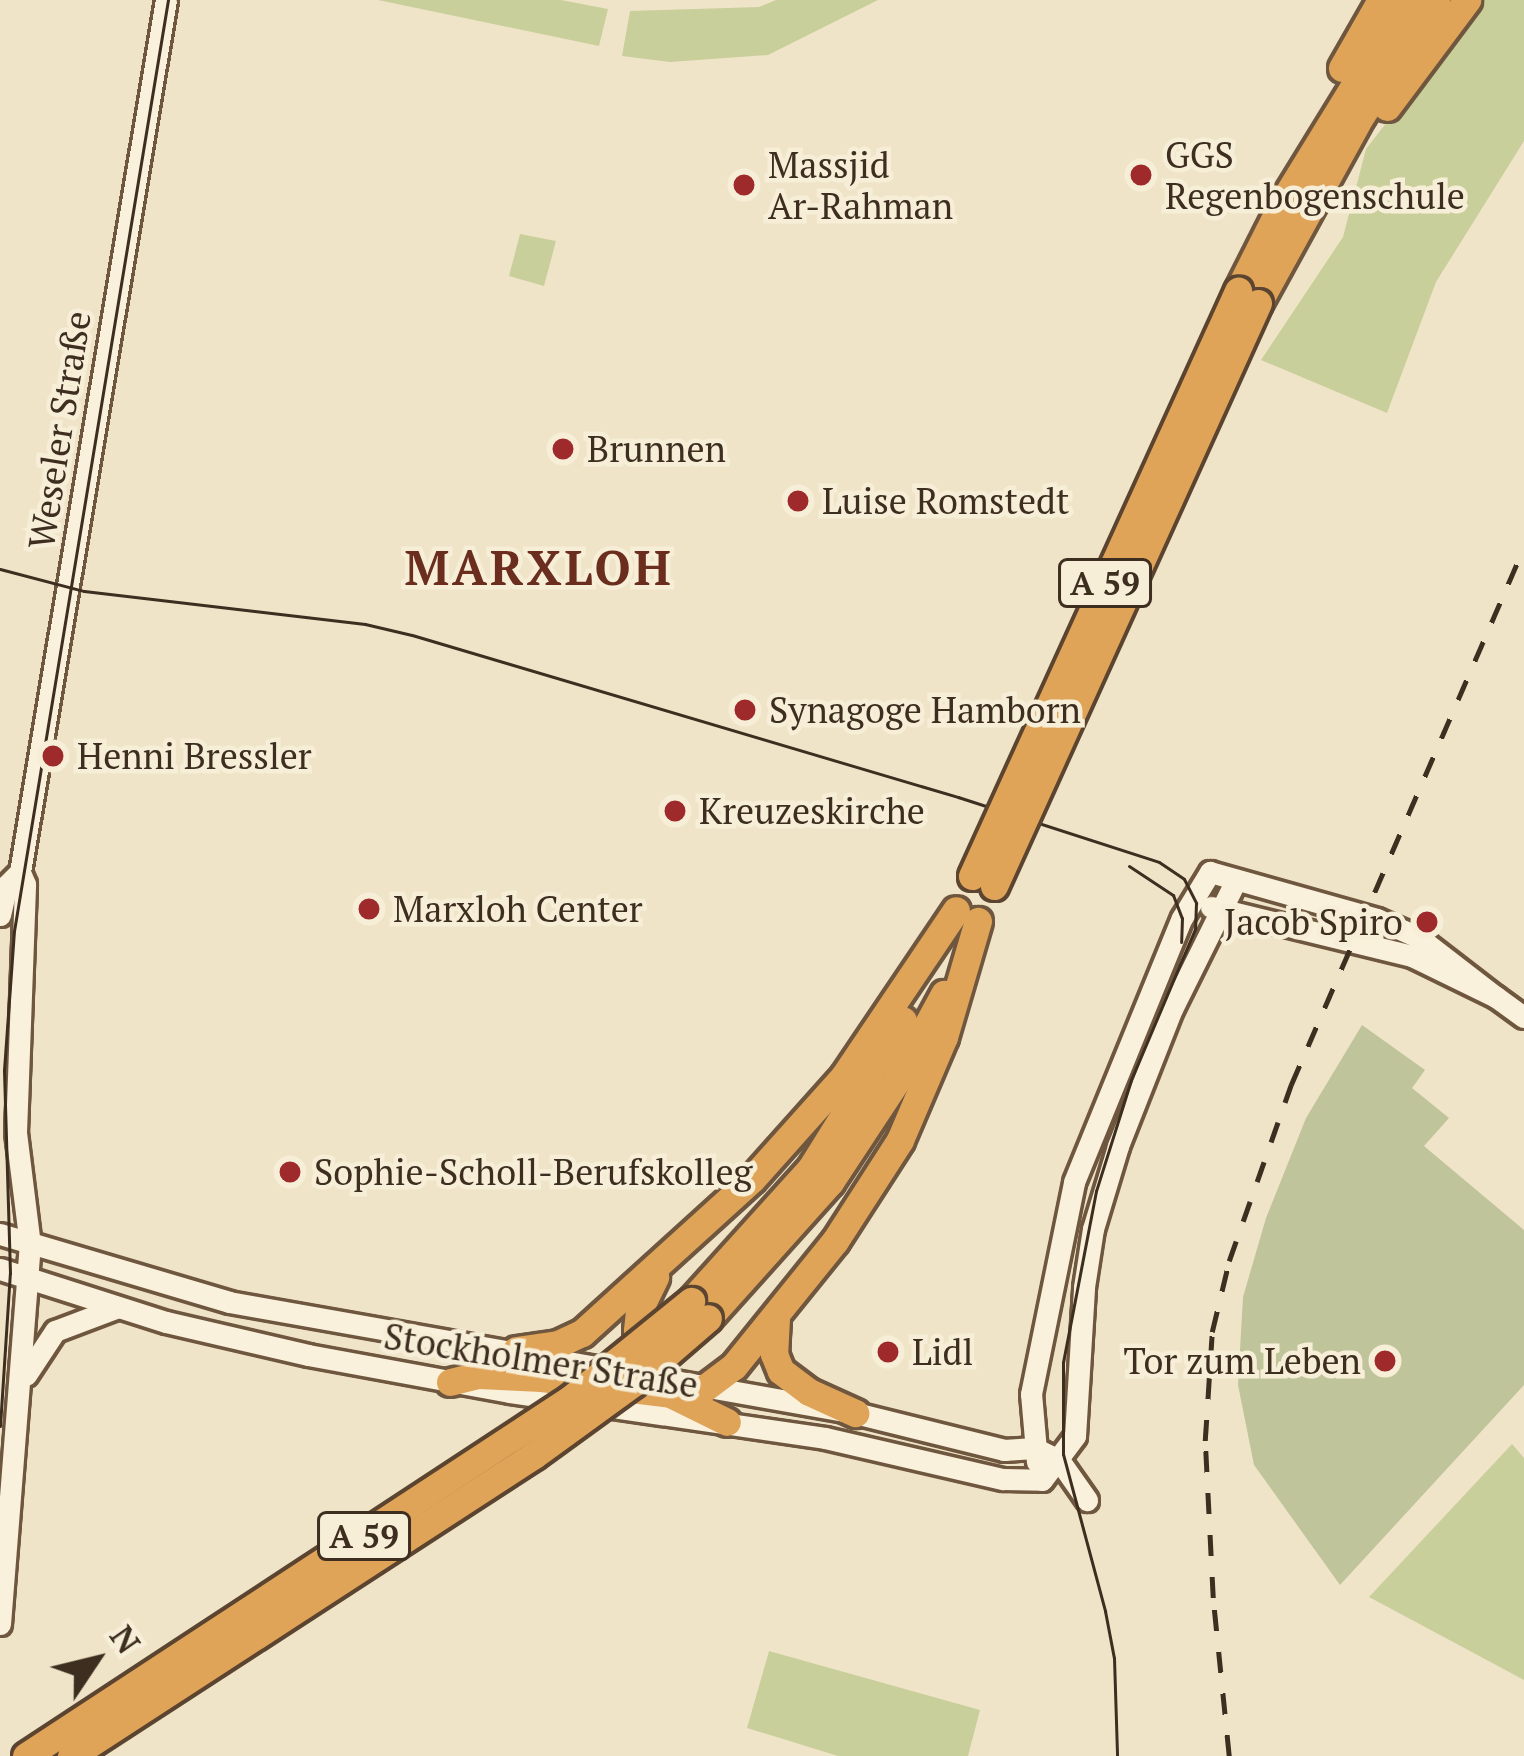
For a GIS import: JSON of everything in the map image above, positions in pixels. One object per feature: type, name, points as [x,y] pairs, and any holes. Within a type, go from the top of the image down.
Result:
[{"type":"highway","points":[[1296,204],[1327,94],[1382,0]]},
{"type":"highway","name":"A 59","points":[[71,1756],[534,1455],[633,1383],[699,1310],[774,1213],[848,1113],[967,916],[1248,297],[1407,0]]},
{"type":"highway","name":"A 59","points":[[1296,204],[1436,0]]},
{"type":"highway","points":[[1296,204],[1467,0]]},
{"type":"highway","points":[[516,1351],[583,1333],[752,1179],[844,1076],[967,916]]},
{"type":"highway","points":[[450,1382],[479,1376],[710,1386],[776,1318],[836,1241],[900,1140],[944,1036],[967,916]]},
{"type":"highway","points":[[671,1254],[639,1310],[640,1348],[664,1385],[727,1422]]},
{"type":"highway","name":"A 59","points":[[26,1756],[538,1422],[699,1310]]},
{"type":"highway","points":[[776,1318],[773,1354],[781,1371],[809,1392],[855,1413]]},
{"type":"main road","name":"Weseler Straße","points":[[0,1624],[23,1381],[13,1274],[25,884],[20,872],[166,0]]},
{"type":"main road","name":"Weseler Straße","points":[[0,915],[7,885],[20,872]]},
{"type":"main road","points":[[1042,1480],[1034,1448],[1031,1394],[1074,1182],[1190,902],[1210,872],[1377,919],[1418,937],[1524,1017]]},
{"type":"main road","points":[[1042,1480],[1075,1436],[1082,1306],[1093,1229],[1118,1146],[1165,1028],[1236,880]]},
{"type":"main road","points":[[1190,902],[1381,946],[1496,997]]},
{"type":"main road","name":"Stockholmer Straße","points":[[13,1239],[229,1302],[516,1351],[664,1385]]},
{"type":"main road","name":"Stockholmer Straße","points":[[13,1274],[218,1336],[450,1382],[860,1444],[1003,1479],[1042,1480]]},
{"type":"main road","points":[[23,1381],[56,1331],[116,1307]]},
{"type":"main road","name":"Stockholmer Straße","points":[[710,1386],[855,1413],[1004,1450],[1034,1448],[1058,1458]]},
{"type":"main road","points":[[1058,1458],[1087,1500]]},
{"type":"green space","points":[[378,0],[561,0],[608,9],[599,46]]},
{"type":"green space","points":[[776,0],[878,0],[768,55],[670,62],[622,56],[630,11],[759,7]]},
{"type":"green space","points":[[1482,0],[1524,0],[1524,141],[1436,282],[1387,413],[1261,360],[1343,237],[1366,149]]},
{"type":"green space","points":[[520,234],[556,241],[544,286],[509,276]]},
{"type":"green space","points":[[1362,1025],[1425,1070],[1412,1088],[1449,1118],[1424,1146],[1524,1230],[1524,1385],[1340,1585],[1254,1465],[1238,1385],[1243,1297],[1266,1218],[1306,1118]]},
{"type":"green space","points":[[1512,1444],[1524,1458],[1524,1680],[1369,1597]]},
{"type":"green space","points":[[769,1651],[980,1710],[968,1756],[838,1756],[747,1728]]},
{"type":"tram line","points":[[0,1426],[10,1273],[4,1070],[14,931],[168,0]]},
{"type":"tram line","points":[[0,569],[84,591],[365,624],[412,635],[958,797],[1159,862],[1184,879],[1196,903],[1195,929],[1131,1080],[1096,1191],[1063,1362],[1063,1454],[1114,1658],[1117,1756]]},
{"type":"tram line","points":[[1129,866],[1173,895],[1182,918],[1181,942]]},
{"type":"railway","points":[[1229,1756],[1213,1598],[1205,1441],[1212,1332],[1229,1261],[1291,1085],[1524,547]]},
{"type":"place","name":"GGS Regenbogenschule","points":[[1141,175]]},
{"type":"place","name":"Massjid Ar-Rahman","points":[[744,185]]},
{"type":"place","name":"Brunnen","points":[[563,449]]},
{"type":"place","name":"Luise Romstedt","points":[[798,501]]},
{"type":"place","name":"Synagoge Hamborn","points":[[745,710]]},
{"type":"place","name":"Henni Bressler","points":[[53,756]]},
{"type":"place","name":"Kreuzeskirche","points":[[675,811]]},
{"type":"place","name":"Marxloh Center","points":[[369,909]]},
{"type":"place","name":"Jacob Spiro","points":[[1427,922]]},
{"type":"place","name":"Sophie-Scholl-Berufskolleg","points":[[290,1172]]},
{"type":"place","name":"Lidl","points":[[888,1352]]},
{"type":"place","name":"Tor zum Leben","points":[[1385,1361]]},
{"type":"district","name":"MARXLOH","points":[[539,568]]}]
